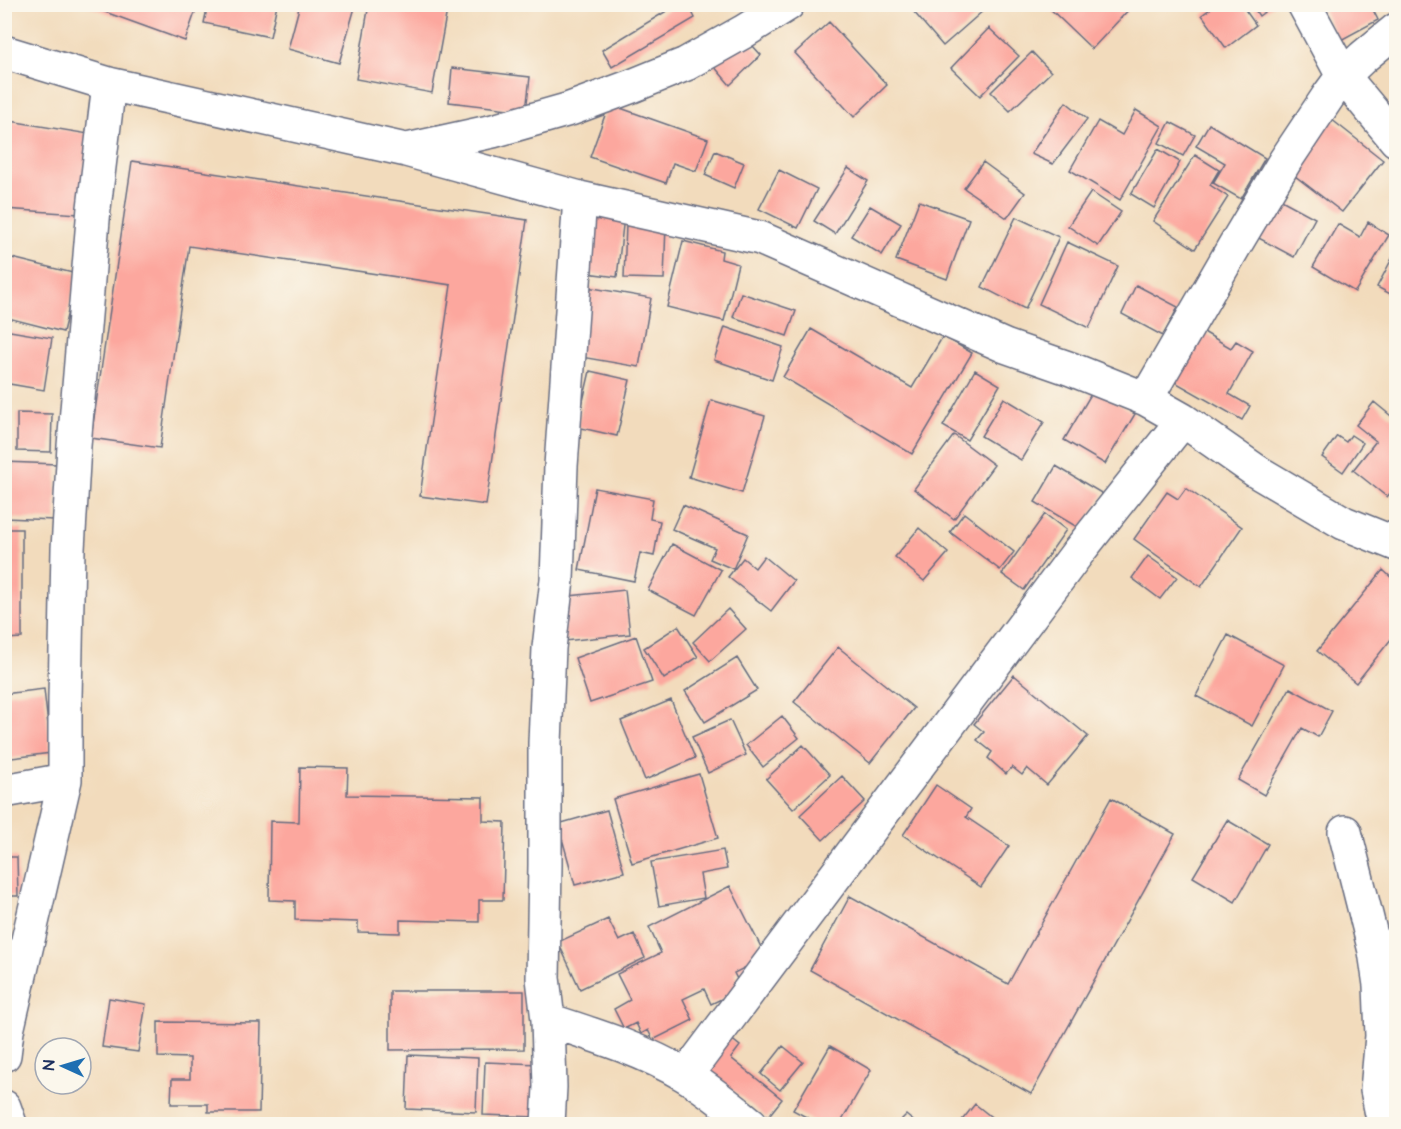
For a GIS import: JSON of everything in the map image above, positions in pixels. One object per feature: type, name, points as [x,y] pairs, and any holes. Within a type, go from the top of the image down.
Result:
[{"type":"street","points":[[406,150],[493,131],[570,109],[632,86],[686,64],[788,4]]},
{"type":"street","points":[[1304,4],[1343,76],[1396,140]]},
{"type":"street","points":[[1146,399],[1285,161],[1329,95],[1343,76],[1396,30]]},
{"type":"street","points":[[4,52],[109,84],[406,150],[580,198],[760,238],[1005,346],[1146,399],[1183,420],[1256,471],[1344,523],[1396,544]]},
{"type":"street","points":[[4,1055],[12,978],[65,780],[68,549],[74,446],[94,208],[109,84]]},
{"type":"street","points":[[548,1125],[550,1087],[548,1020],[543,978],[545,743],[549,648],[556,580],[561,466],[580,198]]},
{"type":"street","points":[[686,1075],[1079,551],[1183,420]]},
{"type":"street","points":[[4,791],[65,780]]},
{"type":"street","points":[[1345,832],[1375,951],[1380,984],[1382,1036],[1377,1090],[1384,1125]]},
{"type":"street","points":[[548,1020],[590,1033],[686,1075],[751,1125]]},
{"type":"street","points":[[4,1107],[10,1125]]},
{"type":"building","points":[[83,4],[198,4],[185,41]]},
{"type":"building","points":[[208,4],[277,4],[270,37],[204,23]]},
{"type":"building","points":[[300,4],[356,4],[339,63],[288,49]]},
{"type":"building","points":[[369,4],[413,4],[447,10],[432,93],[356,79]]},
{"type":"building","points":[[678,4],[688,4],[695,18],[612,67],[602,50]]},
{"type":"building","points":[[907,4],[979,4],[984,10],[943,46]]},
{"type":"building","points":[[1045,4],[1134,4],[1092,49]]},
{"type":"building","points":[[1217,4],[1241,4],[1256,25],[1226,48],[1202,15]]},
{"type":"building","points":[[1251,4],[1275,4],[1259,16]]},
{"type":"building","points":[[1320,4],[1370,4],[1378,20],[1339,41]]},
{"type":"building","points":[[829,22],[887,85],[854,117],[795,53]]},
{"type":"building","points":[[989,28],[1019,56],[980,96],[951,68]]},
{"type":"building","points":[[744,36],[761,55],[730,85],[713,65]]},
{"type":"building","points":[[1032,52],[1051,72],[1010,111],[991,92]]},
{"type":"building","points":[[452,68],[530,77],[526,111],[449,102]]},
{"type":"building","points":[[1066,102],[1087,119],[1053,164],[1031,154]]},
{"type":"building","points":[[609,104],[708,139],[696,171],[673,163],[666,183],[590,157]]},
{"type":"building","points":[[1136,110],[1162,126],[1120,200],[1070,170],[1098,121],[1122,135]]},
{"type":"building","points":[[1331,119],[1383,160],[1342,212],[1290,172]]},
{"type":"building","points":[[4,120],[89,134],[79,214],[4,209]]},
{"type":"building","points":[[1170,122],[1195,135],[1183,156],[1159,143]]},
{"type":"building","points":[[1209,124],[1265,158],[1241,199],[1213,183],[1225,163],[1196,146]]},
{"type":"building","points":[[1158,149],[1180,162],[1154,208],[1131,194]]},
{"type":"building","points":[[715,151],[744,163],[734,188],[705,175]]},
{"type":"building","points":[[1195,155],[1219,170],[1210,185],[1228,197],[1195,249],[1153,221]]},
{"type":"building","points":[[132,161],[527,220],[486,505],[420,496],[451,285],[189,246],[160,448],[91,438]]},
{"type":"building","points":[[983,162],[1025,193],[1007,218],[964,188]]},
{"type":"building","points":[[848,168],[868,181],[835,234],[814,221]]},
{"type":"building","points":[[779,170],[817,189],[798,228],[759,209]]},
{"type":"building","points":[[1091,192],[1121,212],[1098,246],[1068,226]]},
{"type":"building","points":[[1274,196],[1315,218],[1294,257],[1253,235]]},
{"type":"building","points":[[919,201],[969,219],[947,279],[896,260]]},
{"type":"building","points":[[870,206],[901,224],[882,255],[851,236]]},
{"type":"building","points":[[594,214],[624,217],[617,277],[587,273]]},
{"type":"building","points":[[1016,217],[1059,237],[1025,309],[982,287]]},
{"type":"building","points":[[1368,222],[1389,235],[1355,292],[1313,267],[1338,224],[1360,237]]},
{"type":"building","points":[[626,224],[666,225],[664,279],[624,278]]},
{"type":"building","points":[[683,241],[722,251],[721,259],[738,264],[724,321],[667,307]]},
{"type":"building","points":[[1067,242],[1118,266],[1089,328],[1039,304]]},
{"type":"building","points":[[1396,251],[1396,297],[1377,287]]},
{"type":"building","points":[[4,256],[77,274],[63,332],[4,317]]},
{"type":"building","points":[[1136,285],[1178,307],[1163,336],[1122,314]]},
{"type":"building","points":[[587,287],[651,298],[639,367],[575,356]]},
{"type":"building","points":[[741,293],[796,311],[787,336],[733,317]]},
{"type":"building","points":[[725,327],[783,347],[772,380],[714,360]]},
{"type":"building","points":[[811,329],[912,388],[943,336],[972,353],[912,454],[783,377]]},
{"type":"building","points":[[4,330],[52,338],[44,390],[4,383]]},
{"type":"building","points":[[1202,331],[1231,348],[1236,341],[1253,351],[1229,394],[1250,406],[1242,420],[1175,382]]},
{"type":"building","points":[[975,370],[1000,385],[967,440],[943,426]]},
{"type":"building","points":[[590,371],[630,380],[617,436],[577,427]]},
{"type":"building","points":[[1094,389],[1135,414],[1105,464],[1064,440]]},
{"type":"building","points":[[1004,398],[1044,422],[1021,460],[981,436]]},
{"type":"building","points":[[711,400],[765,416],[742,493],[689,477]]},
{"type":"building","points":[[1374,402],[1396,420],[1396,486],[1387,497],[1353,470],[1376,441],[1356,425]]},
{"type":"building","points":[[17,413],[52,414],[51,452],[17,451]]},
{"type":"building","points":[[954,435],[994,465],[954,519],[914,489]]},
{"type":"building","points":[[1351,435],[1363,443],[1343,472],[1322,457],[1337,436],[1346,442]]},
{"type":"building","points":[[4,462],[57,464],[55,520],[4,518]]},
{"type":"building","points":[[1056,466],[1103,494],[1082,530],[1035,502]]},
{"type":"building","points":[[595,488],[653,499],[650,519],[660,521],[654,556],[640,553],[634,581],[579,570]]},
{"type":"building","points":[[1186,488],[1242,527],[1201,587],[1134,539],[1167,492],[1178,499]]},
{"type":"building","points":[[683,505],[748,534],[733,569],[710,559],[715,548],[672,529]]},
{"type":"building","points":[[964,513],[1014,552],[1000,570],[950,532]]},
{"type":"building","points":[[1045,514],[1066,530],[1024,590],[1002,574]]},
{"type":"building","points":[[919,528],[948,553],[924,581],[895,557]]},
{"type":"building","points":[[4,529],[22,529],[22,638],[4,639]]},
{"type":"building","points":[[672,544],[721,570],[696,615],[648,590]]},
{"type":"building","points":[[764,556],[794,581],[771,611],[728,577],[743,558],[755,568]]},
{"type":"building","points":[[1148,556],[1177,577],[1160,599],[1132,578]]},
{"type":"building","points":[[1383,570],[1396,582],[1396,633],[1356,683],[1317,651]]},
{"type":"building","points":[[625,590],[630,634],[565,641],[560,597]]},
{"type":"building","points":[[728,609],[746,629],[710,661],[693,642]]},
{"type":"building","points":[[678,626],[698,657],[664,679],[644,648]]},
{"type":"building","points":[[1228,635],[1284,665],[1252,726],[1196,696]]},
{"type":"building","points":[[636,636],[652,682],[590,703],[575,658]]},
{"type":"building","points":[[838,647],[914,708],[870,763],[794,702]]},
{"type":"building","points":[[737,658],[757,690],[705,722],[685,691]]},
{"type":"building","points":[[1014,675],[1088,736],[1047,785],[1027,768],[1022,775],[1012,767],[1006,774],[988,758],[992,752],[977,740],[984,732],[974,724]]},
{"type":"building","points":[[1290,688],[1332,711],[1318,737],[1302,728],[1264,795],[1238,780]]},
{"type":"building","points":[[44,689],[51,753],[4,759],[4,694]]},
{"type":"building","points":[[671,700],[695,758],[645,780],[621,721]]},
{"type":"building","points":[[782,716],[799,738],[763,767],[746,745]]},
{"type":"building","points":[[730,720],[746,755],[708,773],[692,737]]},
{"type":"building","points":[[803,745],[830,775],[793,809],[766,779]]},
{"type":"building","points":[[300,767],[348,768],[347,795],[483,797],[483,821],[505,822],[503,900],[479,900],[479,922],[400,920],[400,933],[358,932],[358,922],[295,920],[295,901],[269,900],[270,821],[299,822]]},
{"type":"building","points":[[699,774],[718,838],[632,863],[613,799]]},
{"type":"building","points":[[842,776],[865,801],[823,840],[800,815]]},
{"type":"building","points":[[936,785],[971,809],[966,817],[1009,846],[981,887],[903,835]]},
{"type":"building","points":[[1111,798],[1175,834],[1031,1094],[810,970],[850,896],[1008,984]]},
{"type":"building","points":[[607,810],[624,872],[575,885],[558,824]]},
{"type":"building","points":[[1227,820],[1268,844],[1235,902],[1193,877]]},
{"type":"building","points":[[723,850],[727,869],[700,874],[704,898],[659,906],[651,862]]},
{"type":"building","points":[[4,857],[17,857],[18,896],[4,896]]},
{"type":"building","points":[[730,886],[766,957],[734,973],[742,989],[711,1004],[704,989],[683,999],[693,1020],[653,1040],[648,1030],[641,1034],[636,1023],[624,1029],[614,1009],[630,1000],[617,974],[661,953],[649,927]]},
{"type":"building","points":[[608,919],[619,941],[634,934],[645,958],[580,989],[558,942]]},
{"type":"building","points":[[390,991],[524,991],[524,1049],[390,1050]]},
{"type":"building","points":[[109,998],[146,1004],[138,1052],[102,1047]]},
{"type":"building","points":[[158,1022],[261,1023],[259,1112],[208,1112],[208,1104],[171,1104],[172,1079],[190,1079],[190,1058],[158,1057]]},
{"type":"building","points":[[725,1034],[740,1046],[731,1058],[782,1099],[767,1118],[701,1064]]},
{"type":"building","points":[[783,1046],[803,1062],[780,1090],[761,1074]]},
{"type":"building","points":[[830,1046],[871,1070],[840,1124],[819,1124],[793,1110]]},
{"type":"building","points":[[408,1055],[478,1058],[476,1112],[406,1109]]},
{"type":"building","points":[[485,1062],[539,1064],[538,1117],[483,1115]]},
{"type":"building","points":[[975,1104],[1000,1124],[959,1124]]},
{"type":"building","points":[[906,1115],[917,1124],[897,1124]]}]
